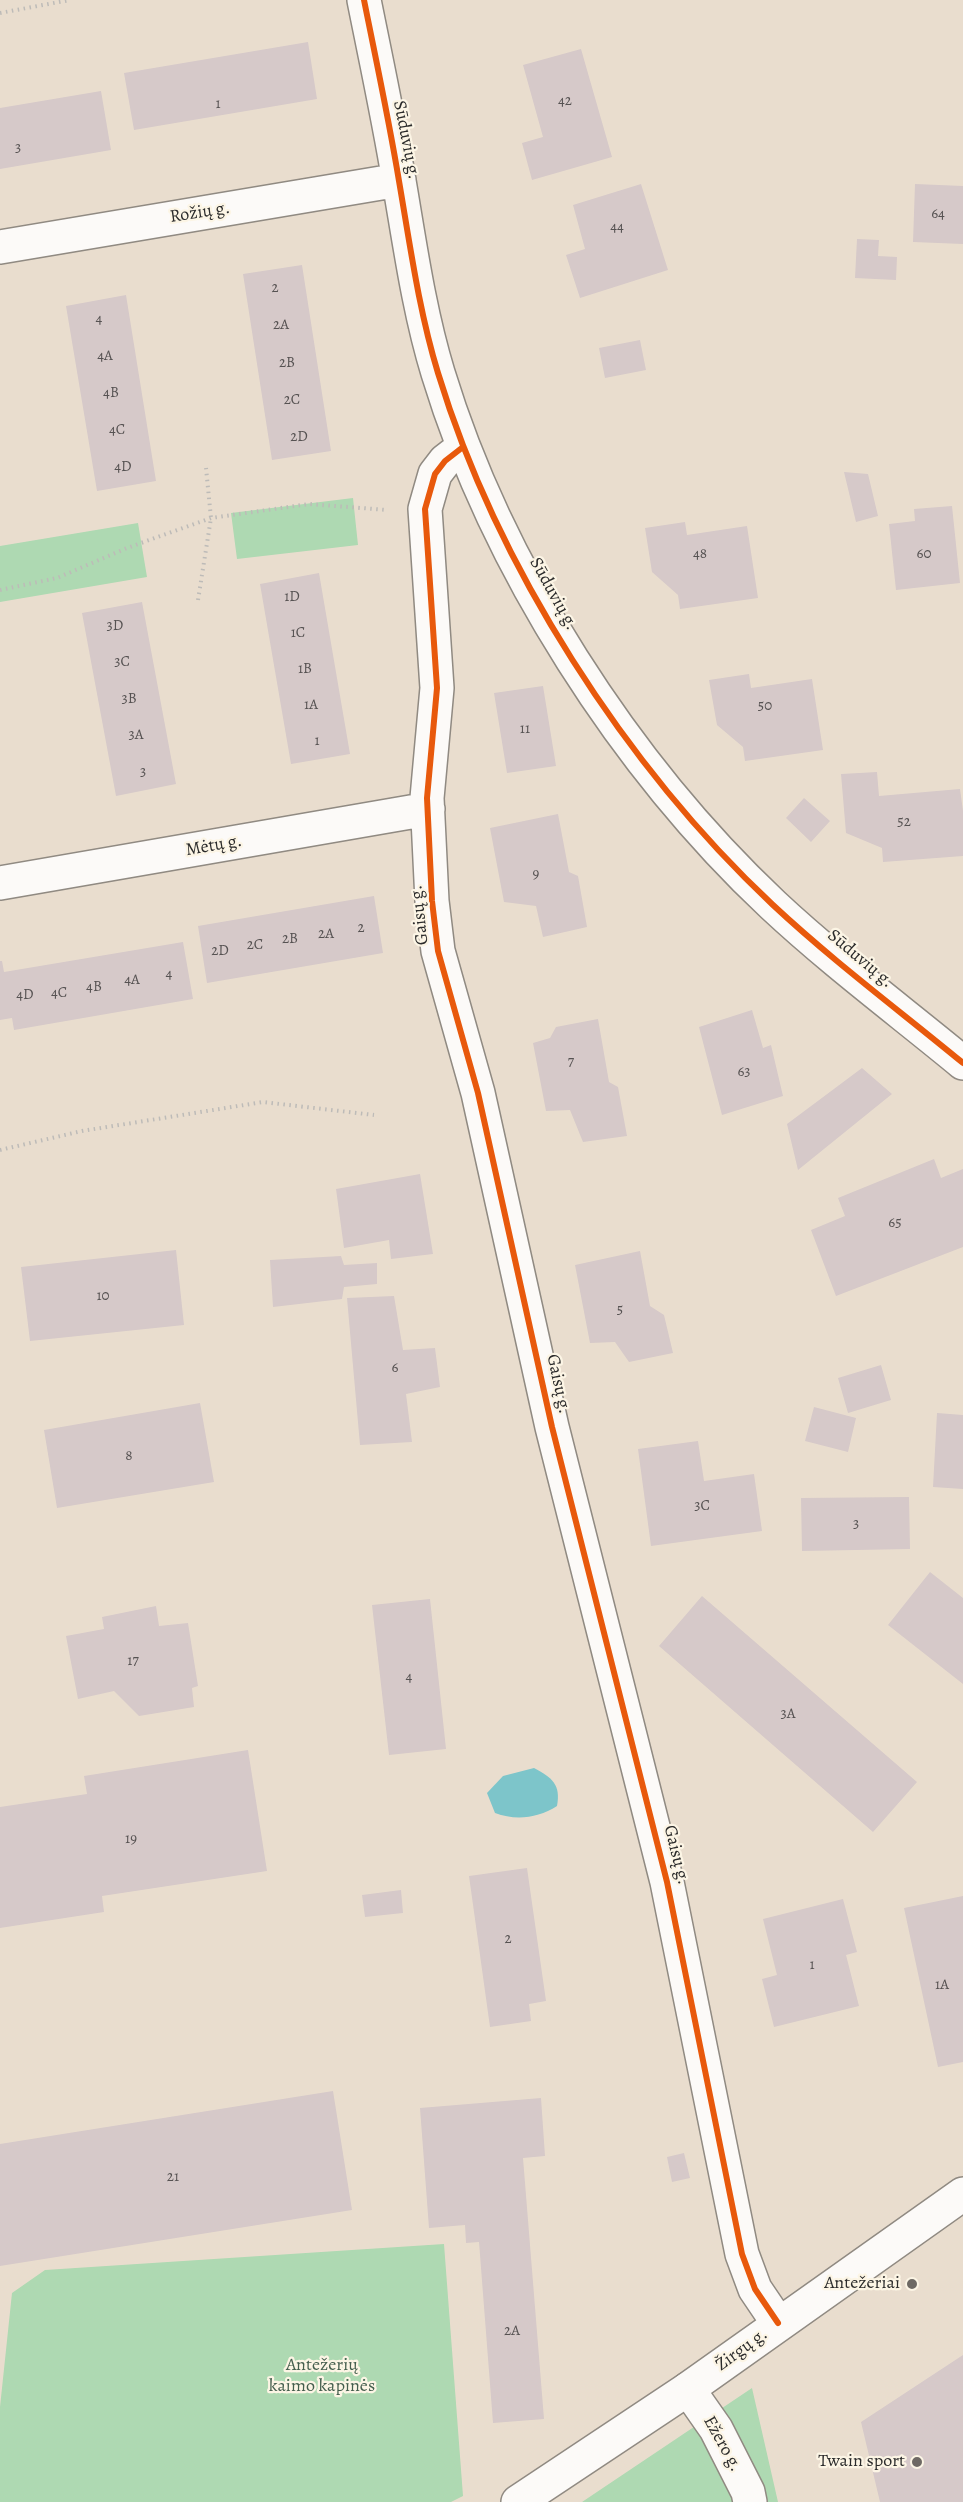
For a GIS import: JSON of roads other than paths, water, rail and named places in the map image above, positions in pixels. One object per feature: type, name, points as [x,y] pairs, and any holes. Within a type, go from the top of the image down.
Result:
[{"type":"street","name":"Sūduvių g.","points":[[364,0],[399,180],[411,258],[438,372],[464,447],[498,526],[561,640],[621,733],[696,826],[773,905],[963,1063]]},
{"type":"street","name":"Rožių g.","points":[[0,247],[399,180]]},
{"type":"street","name":"Gaisų g.","points":[[464,447],[445,461],[435,474],[425,509],[437,688],[427,798],[432,901],[438,951],[478,1094],[552,1426],[667,1882],[742,2254],[755,2289],[778,2323]]},
{"type":"street","name":"Mėtų g.","points":[[0,884],[428,809]]},
{"type":"street","name":"Žirgų g.","points":[[518,2502],[688,2389],[963,2194]]},
{"type":"street","name":"Ežero g.","points":[[688,2389],[717,2429],[748,2492],[750,2502]]},
{"type":"water","points":[[534,1768],[554,1783],[558,1792],[557,1806],[535,1816],[527,1817],[511,1817],[495,1813],[487,1793],[503,1776]]},
{"type":"place","name":"Antežeriai","points":[[912,2284]]},
{"type":"place","name":"Twain sport","points":[[917,2462]]},
{"type":"park label","name":"Antežerių kaimo kapinės","points":[[322,2376]]}]
